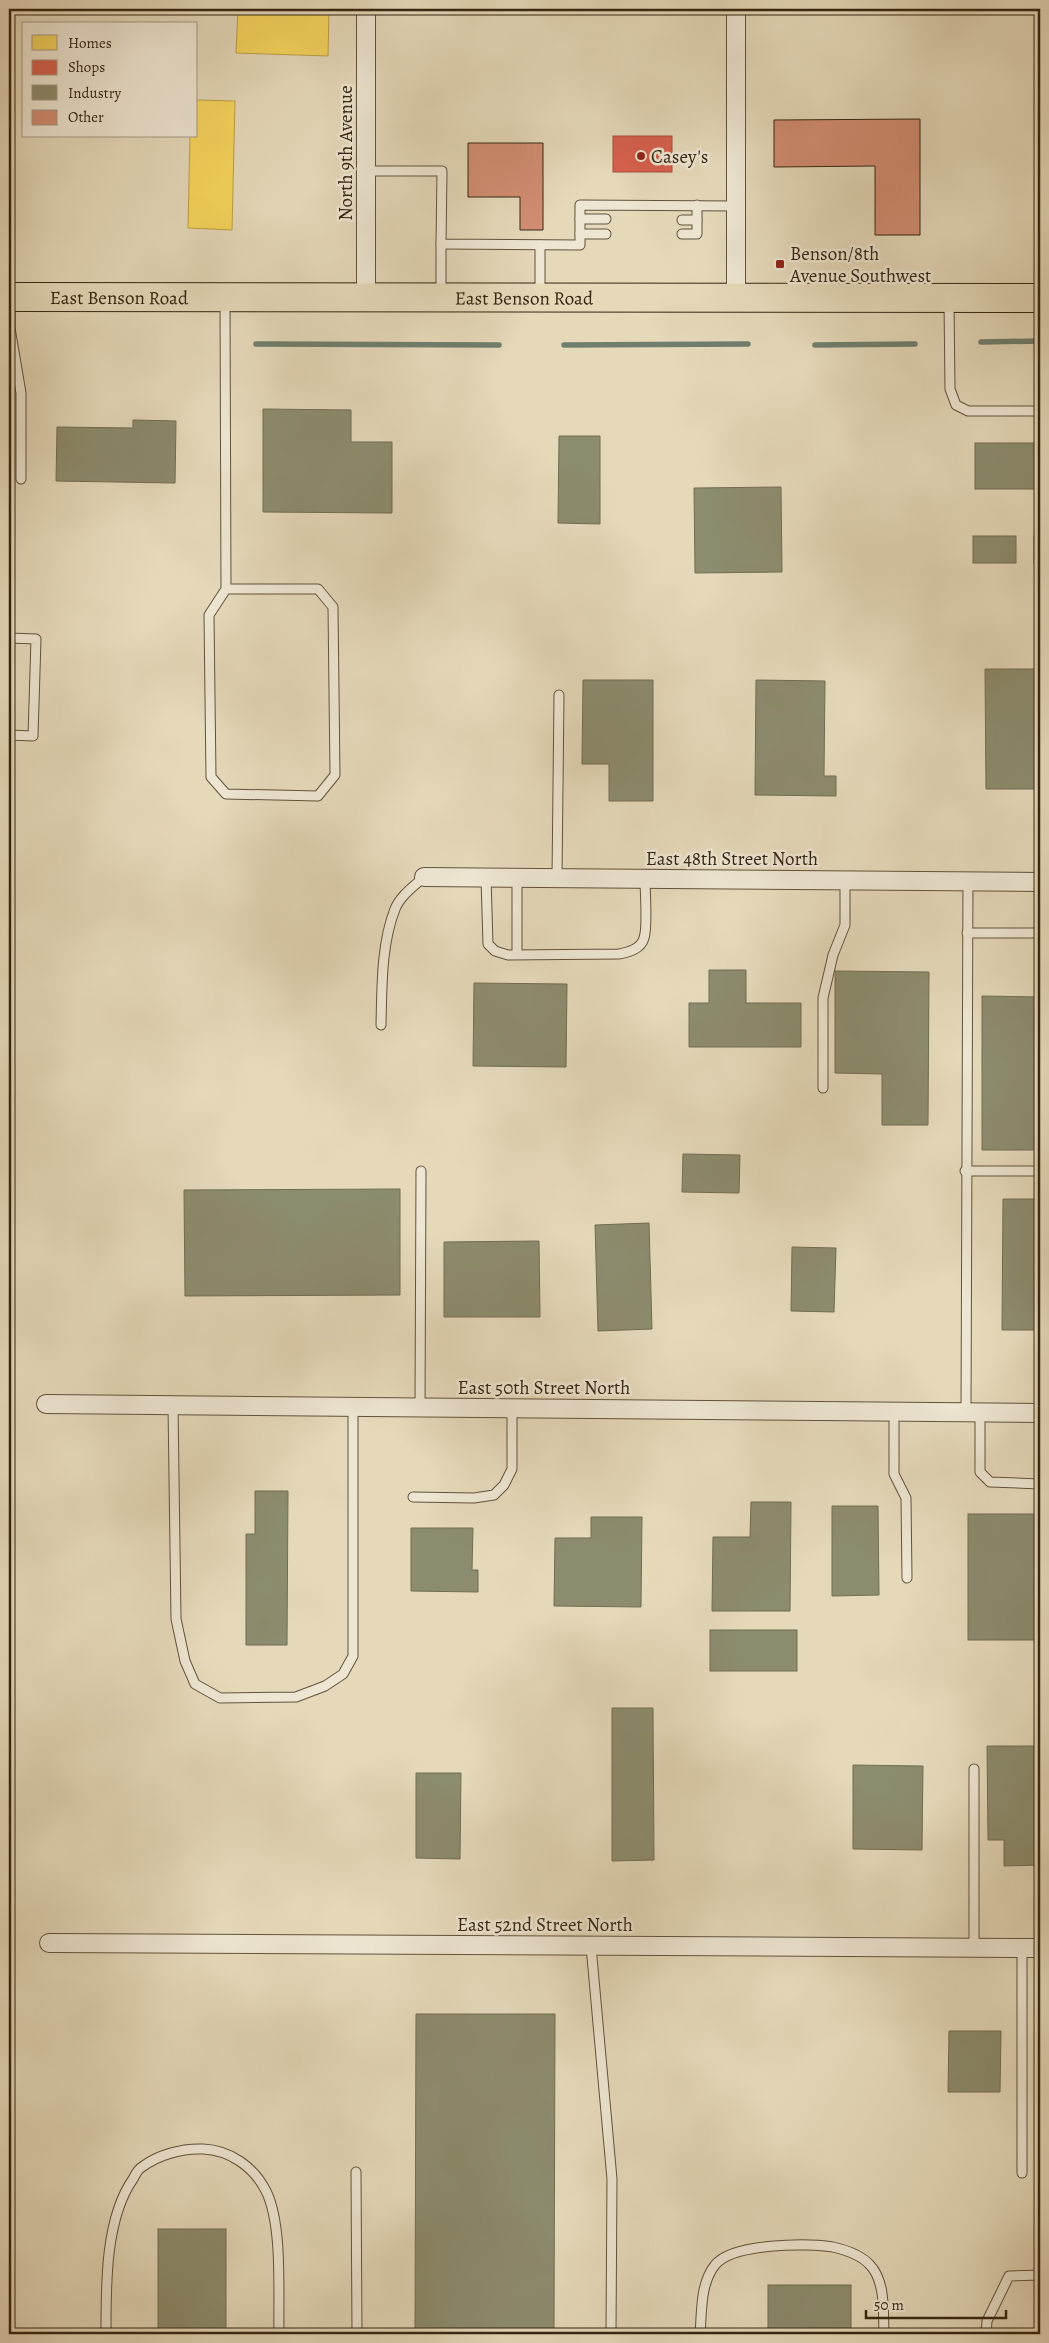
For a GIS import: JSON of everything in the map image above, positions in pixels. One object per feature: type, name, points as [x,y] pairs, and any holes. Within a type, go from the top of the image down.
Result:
[{"type":"main road","name":"East Benson Road","points":[[9,297],[1040,298]]},
{"type":"street","name":"North 9th Avenue","points":[[366,9],[366,297]]},
{"type":"street","points":[[736,9],[736,298]]},
{"type":"street","name":"East 48th Street North","points":[[424,877],[1040,882]]},
{"type":"street","name":"East 50th Street North","points":[[46,1404],[1040,1413]]},
{"type":"street","name":"East 52nd Street North","points":[[49,1943],[1040,1948]]},
{"type":"lane","points":[[366,171],[442,171],[441,298]]},
{"type":"lane","points":[[441,244],[580,245],[580,205],[736,206]]},
{"type":"lane","points":[[682,234],[697,234],[697,205]]},
{"type":"lane","points":[[580,219],[606,219]]},
{"type":"lane","points":[[682,220],[697,220]]},
{"type":"lane","points":[[580,234],[606,234]]},
{"type":"lane","points":[[540,245],[540,298]]},
{"type":"lane","points":[[9,297],[10,328],[21,393],[21,480]]},
{"type":"lane","points":[[225,297],[226,589],[209,615],[211,777],[226,794],[318,796],[335,775],[333,607],[318,589],[226,589]]},
{"type":"lane","points":[[949,298],[950,389],[956,404],[968,411],[1040,411]]},
{"type":"lane","points":[[9,638],[36,639],[33,736],[9,735]]},
{"type":"lane","points":[[557,878],[559,695]]},
{"type":"lane","points":[[381,1025],[386,943],[395,908],[402,898],[424,877]]},
{"type":"lane","points":[[486,878],[488,944],[495,951],[508,955],[619,954],[630,952],[639,946],[644,938],[645,879]]},
{"type":"lane","points":[[517,878],[517,954]]},
{"type":"lane","points":[[823,1088],[823,998],[833,955],[845,925],[845,880]]},
{"type":"lane","points":[[968,881],[965,1171],[973,1412],[980,1472],[990,1482],[1040,1484]]},
{"type":"lane","points":[[967,933],[1040,933]]},
{"type":"lane","points":[[420,1408],[421,1171]]},
{"type":"lane","points":[[965,1171],[1040,1171]]},
{"type":"lane","points":[[173,1406],[176,1619],[185,1661],[195,1684],[220,1698],[296,1697],[325,1686],[343,1674],[353,1656],[353,1407]]},
{"type":"lane","points":[[413,1496],[474,1498],[494,1495],[504,1485],[512,1469],[512,1408]]},
{"type":"lane","points":[[894,1412],[894,1474],[906,1498],[907,1578]]},
{"type":"lane","points":[[974,1769],[974,1948]]},
{"type":"lane","points":[[591,1946],[612,2178],[610,2334]]},
{"type":"lane","points":[[1022,1948],[1022,2173]]},
{"type":"lane","points":[[106,2334],[110,2251],[114,2224],[123,2193],[140,2167],[166,2155],[190,2148],[213,2149],[234,2156],[255,2174],[266,2191],[273,2212],[277,2244],[279,2334]]},
{"type":"lane","points":[[356,2172],[357,2334]]},
{"type":"lane","points":[[700,2334],[704,2288],[708,2275],[716,2263],[724,2257],[741,2250],[801,2246],[832,2247],[861,2256],[871,2266],[877,2275],[882,2294],[884,2334]]},
{"type":"lane","points":[[986,2334],[987,2321],[1009,2276],[1040,2275]]},
{"type":"building: Homes","points":[[238,9],[329,9],[328,56],[236,53]]},
{"type":"building: Homes","points":[[198,100],[235,101],[232,230],[188,228],[190,138],[198,138]]},
{"type":"building: Shops","points":[[613,136],[672,136],[672,172],[613,172]]},
{"type":"building: Industry","points":[[263,409],[351,410],[351,442],[392,442],[392,513],[263,512]]},
{"type":"building: Industry","points":[[133,420],[176,421],[175,483],[56,481],[57,427],[133,428]]},
{"type":"building: Industry","points":[[559,436],[600,436],[600,524],[558,523]]},
{"type":"building: Industry","points":[[975,443],[1040,443],[1040,489],[975,489]]},
{"type":"building: Industry","points":[[781,487],[782,572],[695,573],[694,488]]},
{"type":"building: Industry","points":[[973,536],[1016,536],[1016,563],[973,563]]},
{"type":"building: Industry","points":[[1034,536],[1040,536],[1040,563],[1034,563]]},
{"type":"building: Industry","points":[[985,669],[1040,669],[1040,789],[986,789]]},
{"type":"building: Industry","points":[[583,680],[653,680],[653,801],[609,801],[609,764],[582,764]]},
{"type":"building: Industry","points":[[756,680],[825,681],[824,776],[836,776],[836,796],[755,795]]},
{"type":"building: Industry","points":[[709,970],[746,970],[746,1003],[801,1003],[801,1047],[689,1047],[689,1003],[709,1003]]},
{"type":"building: Industry","points":[[835,971],[929,972],[928,1125],[882,1125],[882,1074],[835,1073]]},
{"type":"building: Industry","points":[[474,983],[567,984],[566,1067],[473,1066]]},
{"type":"building: Industry","points":[[982,996],[1040,997],[1040,1150],[982,1150]]},
{"type":"building: Industry","points":[[683,1154],[740,1155],[739,1193],[682,1192]]},
{"type":"building: Industry","points":[[400,1189],[400,1295],[185,1296],[184,1190]]},
{"type":"building: Industry","points":[[1003,1199],[1040,1199],[1040,1344],[1036,1344],[1036,1330],[1002,1330]]},
{"type":"building: Industry","points":[[649,1223],[652,1329],[598,1331],[595,1225]]},
{"type":"building: Industry","points":[[539,1241],[540,1317],[444,1317],[444,1242]]},
{"type":"building: Industry","points":[[792,1247],[836,1248],[834,1312],[791,1311]]},
{"type":"building: Industry","points":[[255,1491],[288,1491],[287,1645],[246,1645],[246,1534],[255,1534]]},
{"type":"building: Industry","points":[[751,1502],[791,1502],[790,1611],[712,1611],[713,1537],[750,1537]]},
{"type":"building: Industry","points":[[832,1506],[878,1506],[879,1595],[832,1596]]},
{"type":"building: Industry","points":[[968,1514],[1040,1514],[1040,1640],[968,1640]]},
{"type":"building: Industry","points":[[591,1517],[642,1517],[641,1607],[554,1606],[555,1538],[591,1538]]},
{"type":"building: Industry","points":[[411,1528],[473,1528],[472,1570],[478,1570],[478,1592],[411,1591]]},
{"type":"building: Industry","points":[[710,1630],[797,1630],[797,1671],[710,1671]]},
{"type":"building: Industry","points":[[612,1708],[653,1708],[654,1860],[612,1861]]},
{"type":"building: Industry","points":[[987,1746],[1040,1746],[1040,1865],[1004,1866],[1004,1840],[988,1840]]},
{"type":"building: Industry","points":[[853,1765],[923,1766],[922,1850],[853,1849]]},
{"type":"building: Industry","points":[[416,1773],[461,1773],[460,1859],[416,1858]]},
{"type":"building: Industry","points":[[416,2014],[555,2014],[554,2334],[415,2334]]},
{"type":"building: Industry","points":[[949,2031],[1001,2031],[1000,2092],[948,2092]]},
{"type":"building: Industry","points":[[158,2229],[226,2229],[226,2334],[158,2334]]},
{"type":"building: Industry","points":[[768,2285],[851,2285],[851,2334],[768,2334]]},
{"type":"building: Other","points":[[920,119],[920,235],[875,235],[875,166],[774,167],[774,120]]},
{"type":"building: Other","points":[[468,143],[543,143],[543,230],[520,230],[520,197],[468,197]]},
{"type":"waterway","points":[[981,342],[1040,341]]},
{"type":"waterway","points":[[256,344],[499,345]]},
{"type":"waterway","points":[[564,345],[748,344]]},
{"type":"waterway","points":[[815,345],[915,344]]},
{"type":"place","name":"Casey's","points":[[641,156]]},
{"type":"place","name":"Benson/8th Avenue Southwest","points":[[780,264]]}]
